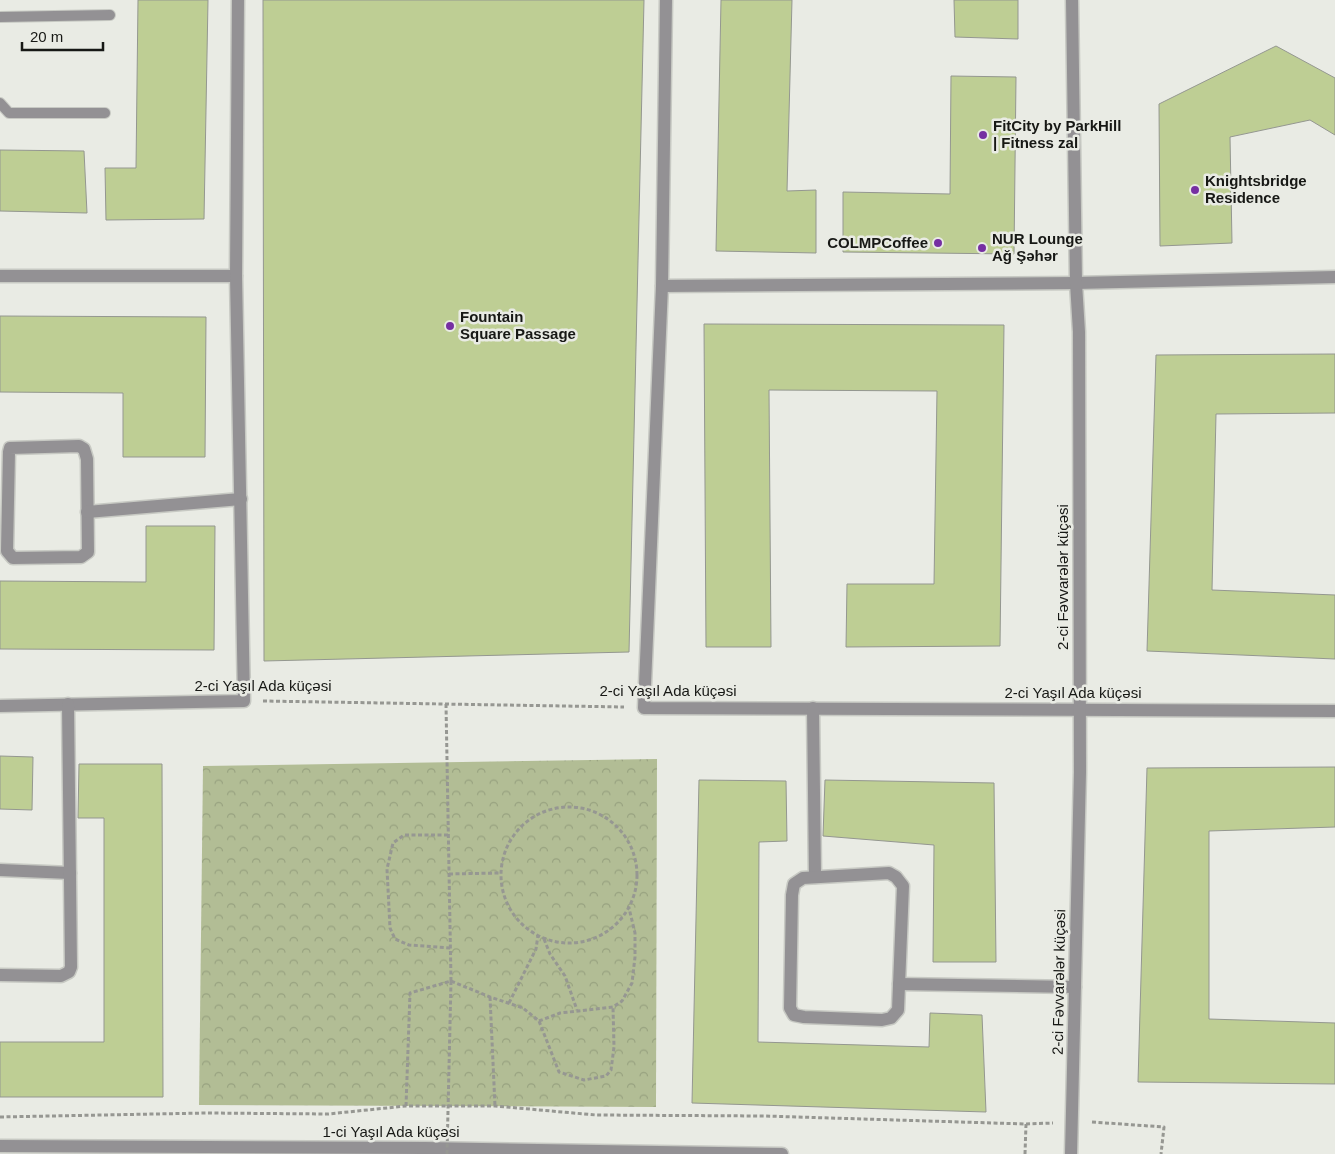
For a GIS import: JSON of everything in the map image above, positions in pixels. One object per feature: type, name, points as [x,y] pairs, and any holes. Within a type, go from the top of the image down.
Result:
[{"type":"street","points":[[238,0],[236,276],[244,700]]},
{"type":"street","points":[[644,708],[662,286],[666,0]]},
{"type":"street","name":"2-ci Fəvvarələr küçəsi","points":[[1071,1154],[1080,772],[1079,332],[1076,283],[1072,0]]},
{"type":"street","points":[[0,276],[236,276]]},
{"type":"street","points":[[662,286],[1076,283],[1335,277]]},
{"type":"street","points":[[79,446],[84,449],[87,458],[87,512],[88,552],[85,555],[81,557],[13,558],[9,555],[7,550],[10,448],[79,446]]},
{"type":"street","points":[[87,512],[241,499]]},
{"type":"street","name":"2-ci Yaşıl Ada küçəsi","points":[[0,706],[244,700]]},
{"type":"street","points":[[0,976],[61,976],[69,972],[71,967],[68,704]]},
{"type":"street","name":"2-ci Yaşıl Ada küçəsi","points":[[644,708],[1335,710]]},
{"type":"street","points":[[813,708],[814,877]]},
{"type":"street","points":[[0,870],[70,873]]},
{"type":"street","points":[[889,873],[896,877],[904,886],[899,984],[898,1010],[891,1018],[872,1020],[794,1015],[790,1008],[792,895],[794,884],[803,878],[814,877],[889,873]]},
{"type":"street","points":[[899,984],[1075,987]]},
{"type":"street","name":"1-ci Yaşıl Ada küçəsi","points":[[0,1146],[425,1148],[782,1154]]},
{"type":"lane","points":[[0,18],[110,15]]},
{"type":"lane","points":[[0,103],[9,113],[105,113]]},
{"type":"path","name":"2-ci Yaşıl Ada küçəsi","points":[[244,700],[644,708]]},
{"type":"path","points":[[446,704],[451,948],[447,1154]]},
{"type":"path","points":[[562,806],[579,807],[595,811],[609,819],[621,830],[631,844],[638,876],[636,893],[629,908],[620,921],[607,932],[592,940],[576,943],[559,943],[543,938],[529,930],[516,919],[502,890],[500,873],[503,857],[509,842],[519,828],[531,818],[546,810],[562,806]]},
{"type":"path","points":[[448,834],[404,835],[393,843],[387,869],[390,928],[395,939],[409,945],[451,948]]},
{"type":"path","points":[[449,874],[500,873]]},
{"type":"path","points":[[539,1022],[560,1013],[613,1007],[622,1002],[632,984],[635,932],[629,908]]},
{"type":"path","points":[[509,1003],[536,949],[538,935]]},
{"type":"path","points":[[543,938],[550,954],[565,976],[577,1010]]},
{"type":"path","points":[[406,1106],[410,993],[451,981],[523,1008],[539,1022],[558,1072],[584,1080],[606,1076],[611,1070],[614,1047],[613,1007]]},
{"type":"path","points":[[490,997],[495,1106]]},
{"type":"path","points":[[0,1117],[206,1113],[328,1114],[406,1106],[495,1106],[596,1114],[765,1116],[1026,1124],[1098,1122],[1164,1127],[1160,1154]]},
{"type":"path","points":[[1026,1124],[1026,1154]]},
{"type":"green space","points":[[657,759],[656,1107],[199,1105],[203,766]]},
{"type":"building","points":[[138,0],[208,0],[204,219],[106,220],[105,168],[136,168]]},
{"type":"building","name":"Fountain Square Passage","points":[[263,0],[644,0],[629,652],[264,661]]},
{"type":"building","points":[[721,0],[792,0],[787,191],[816,190],[816,253],[716,251]]},
{"type":"building","points":[[954,0],[1018,0],[1018,39],[955,37]]},
{"type":"building","name":"Knightsbridge Residence","points":[[1276,46],[1335,78],[1335,135],[1310,120],[1230,137],[1232,243],[1160,246],[1159,104]]},
{"type":"building","name":"FitCity by ParkHill | Fitness zal","points":[[951,76],[1016,77],[1014,254],[843,252],[843,192],[950,194]]},
{"type":"building","points":[[0,150],[84,151],[87,213],[0,211]]},
{"type":"building","points":[[0,316],[206,317],[205,457],[123,457],[123,393],[0,392]]},
{"type":"building","points":[[704,324],[1004,325],[1000,646],[846,647],[847,584],[934,584],[937,391],[769,390],[771,647],[706,647]]},
{"type":"building","points":[[1335,354],[1335,413],[1216,414],[1212,590],[1335,595],[1335,659],[1147,651],[1156,355]]},
{"type":"building","points":[[146,526],[215,526],[214,650],[0,649],[0,581],[146,582]]},
{"type":"building","points":[[0,756],[33,757],[32,810],[0,809]]},
{"type":"building","points":[[79,764],[162,764],[163,1097],[0,1097],[0,1042],[104,1042],[104,818],[78,818]]},
{"type":"building","points":[[1335,767],[1335,827],[1209,831],[1209,1019],[1335,1023],[1335,1084],[1138,1082],[1147,768]]},
{"type":"building","points":[[699,780],[786,781],[787,841],[759,842],[758,1042],[929,1047],[930,1013],[982,1015],[986,1112],[692,1103]]},
{"type":"building","points":[[825,780],[994,783],[996,962],[933,962],[934,845],[823,836]]},
{"type":"place","name":"FitCity by ParkHill | Fitness zal","points":[[983,135]]},
{"type":"place","name":"Knightsbridge Residence","points":[[1195,190]]},
{"type":"place","name":"COLMPCoffee","points":[[938,243]]},
{"type":"place","name":"NUR Lounge Ağ Şəhər","points":[[982,248]]},
{"type":"place","name":"Fountain Square Passage","points":[[450,326]]}]
